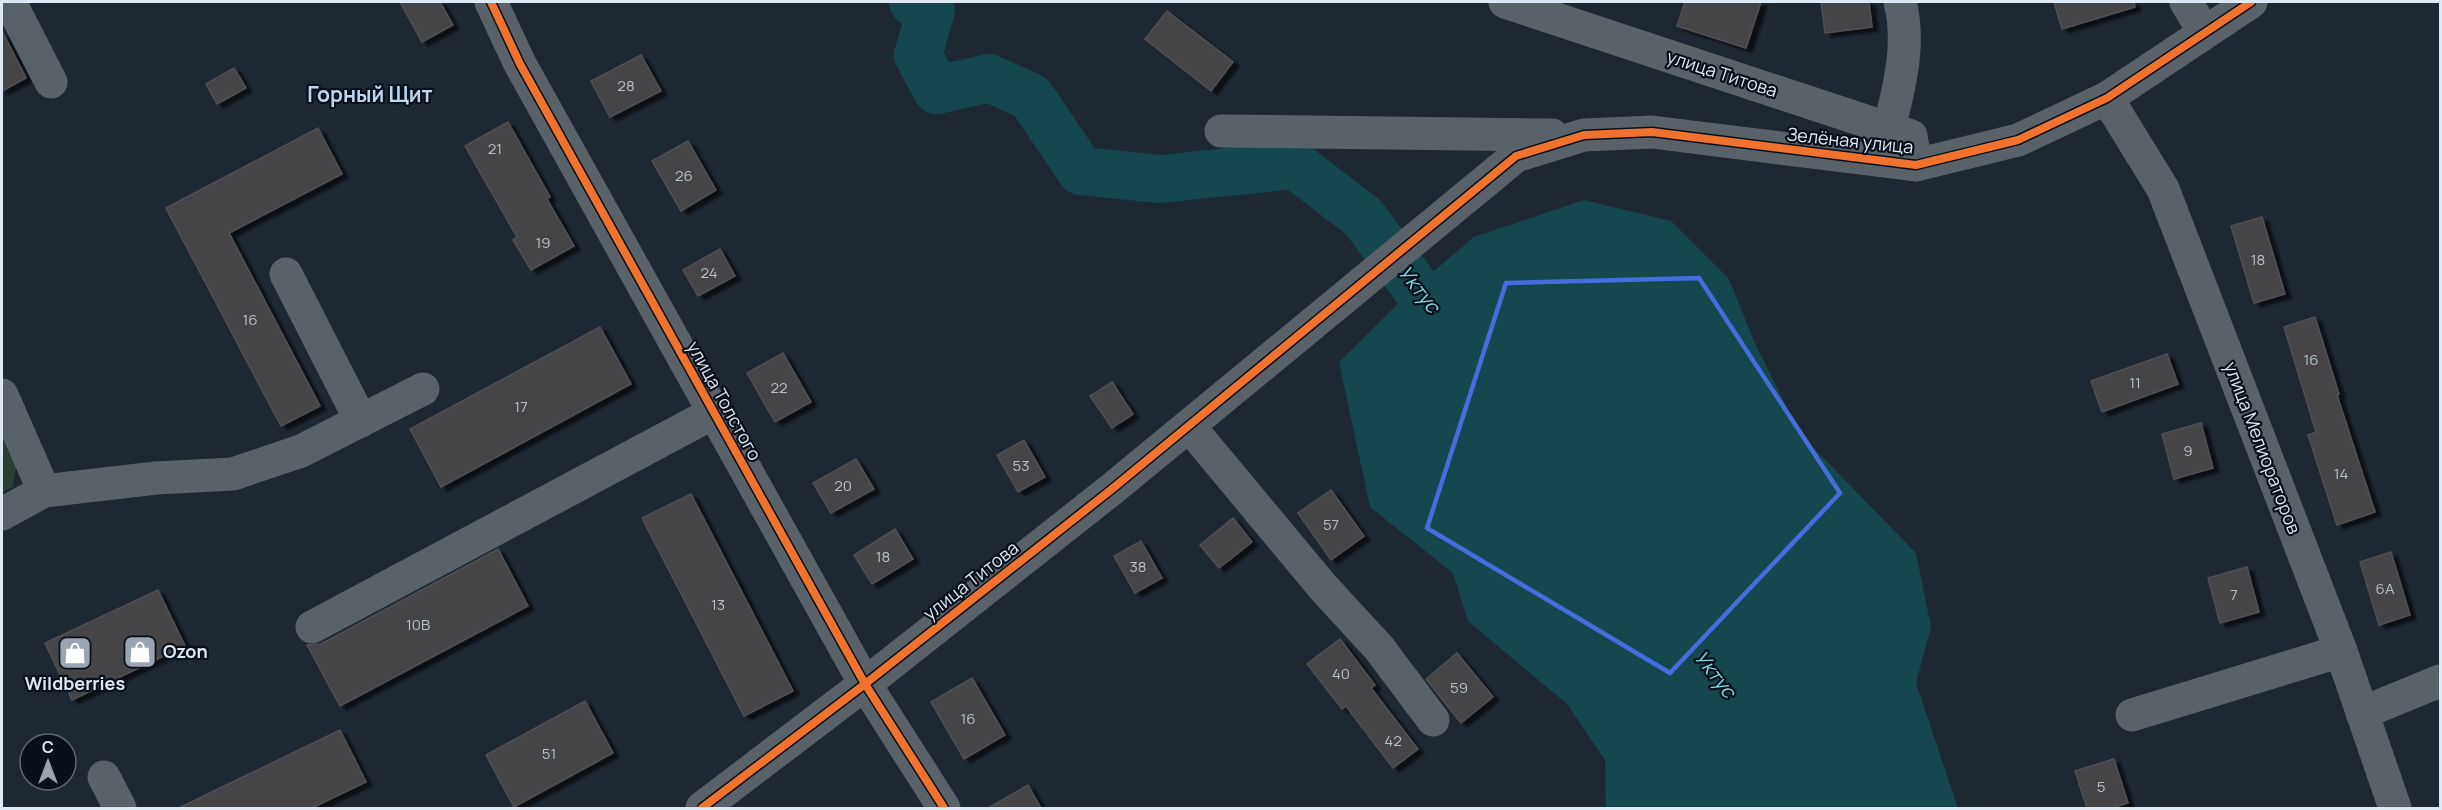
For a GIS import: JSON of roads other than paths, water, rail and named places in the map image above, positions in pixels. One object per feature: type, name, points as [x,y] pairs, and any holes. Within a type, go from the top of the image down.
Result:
[{"type":"street","points":[[10,2],[51,82]]},
{"type":"street","name":"улица Толстого","points":[[491,2],[520,64],[865,684],[944,808]]},
{"type":"street","name":"улица Титова","points":[[1505,2],[1911,136],[1916,165]]},
{"type":"street","points":[[1888,129],[1904,69],[1905,19],[1900,2]]},
{"type":"street","points":[[2186,2],[2204,32]]},
{"type":"street","name":"Зелёная улица","points":[[1516,156],[1584,135],[1652,132],[1916,165],[2018,140],[2107,98],[2252,2]]},
{"type":"street","name":"улица Мелиораторов","points":[[2107,98],[2163,189],[2341,651],[2395,808]]},
{"type":"street","points":[[1221,131],[1584,135]]},
{"type":"street","name":"улица Титова","points":[[702,808],[865,684],[1189,426],[1516,156]]},
{"type":"street","points":[[286,274],[361,421]]},
{"type":"street","points":[[2,514],[44,491],[156,478],[233,474],[301,451],[423,390]]},
{"type":"street","points":[[2,395],[44,491]]},
{"type":"street","points":[[312,627],[713,413]]},
{"type":"street","points":[[1189,426],[1322,586],[1379,648],[1433,720]]},
{"type":"street","points":[[2132,715],[2341,651]]},
{"type":"street","points":[[2362,712],[2440,681]]},
{"type":"street","points":[[104,777],[120,808]]},
{"type":"water","points":[[1584,200],[1671,221],[1729,279],[1754,341],[1800,434],[1916,553],[1931,627],[1916,683],[1958,808],[1606,808],[1605,760],[1567,704],[1468,621],[1453,573],[1370,507],[1339,362],[1414,288],[1474,237]]},
{"type":"waterway","name":"Уктус","points":[[913,2],[931,10],[918,55],[937,90],[989,78],[1031,97],[1081,171],[1160,179],[1295,165],[1363,217],[1455,340]]},
{"type":"place","name":"Ozon","points":[[140,652]]},
{"type":"place","name":"Wildberries","points":[[75,653]]},
{"type":"district","name":"Горный Щит","points":[[370,95]]}]
